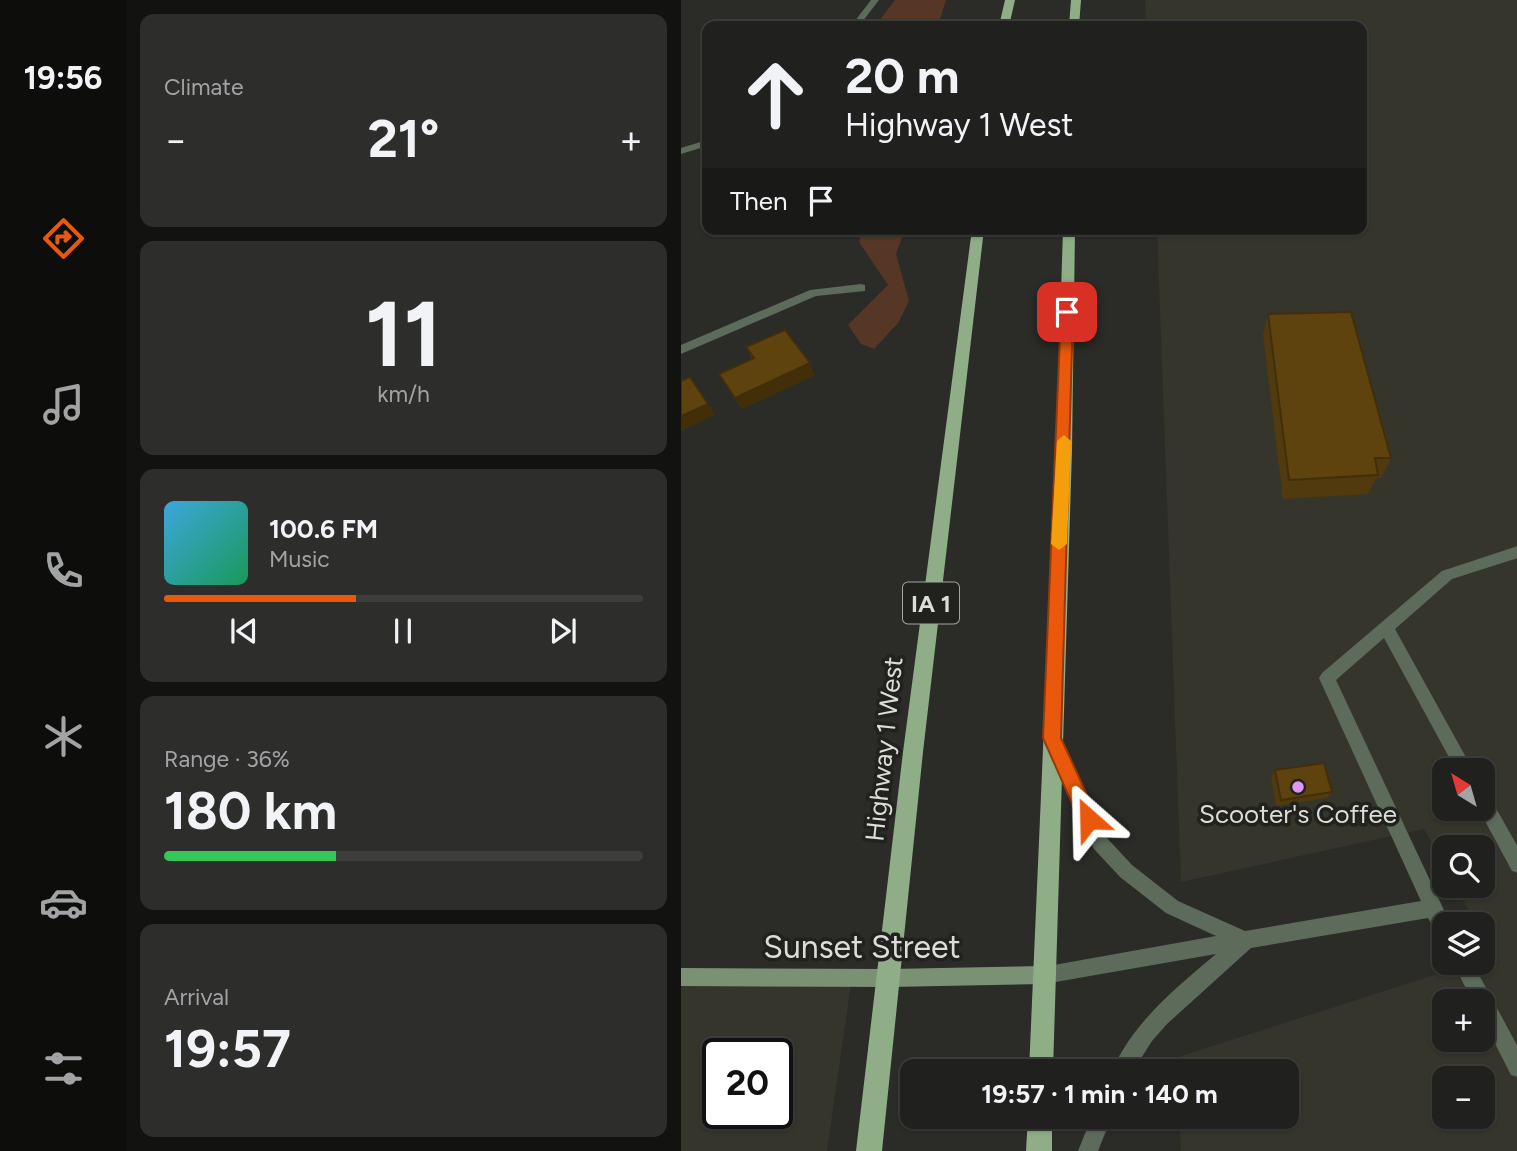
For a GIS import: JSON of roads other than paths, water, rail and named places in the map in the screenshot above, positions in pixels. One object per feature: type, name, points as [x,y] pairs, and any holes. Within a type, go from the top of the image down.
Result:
[{"type":"main road","points":[[1005,21],[1010,0]]},
{"type":"main road","points":[[1075,21],[1077,0]]},
{"type":"main road","name":"Highway 1 West","points":[[869,1151],[913,752],[977,235]]},
{"type":"main road","points":[[1041,1059],[1064,450],[1069,235]]},
{"type":"main road","points":[[1039,1151],[1040,1129]]},
{"type":"street","points":[[859,21],[875,0]]},
{"type":"street","points":[[681,151],[702,145]]},
{"type":"street","points":[[681,350],[814,293],[861,288]]},
{"type":"street","points":[[1435,912],[1327,678],[1447,575],[1517,552]]},
{"type":"street","points":[[1386,627],[1458,758]]},
{"type":"street","points":[[1052,738],[1100,843],[1126,871],[1172,907],[1246,941]]},
{"type":"street","points":[[1493,821],[1517,865]]},
{"type":"street","points":[[1044,975],[1433,908]]},
{"type":"street","points":[[1130,1059],[1147,1033],[1190,990],[1246,941]]},
{"type":"street","name":"Sunset Street","points":[[681,977],[890,978],[1044,975]]},
{"type":"street","points":[[1495,1027],[1517,1068]]},
{"type":"street","points":[[1088,1151],[1097,1129]]},
{"type":"place","name":"Scooter's Coffee","points":[[1298,787]]}]
